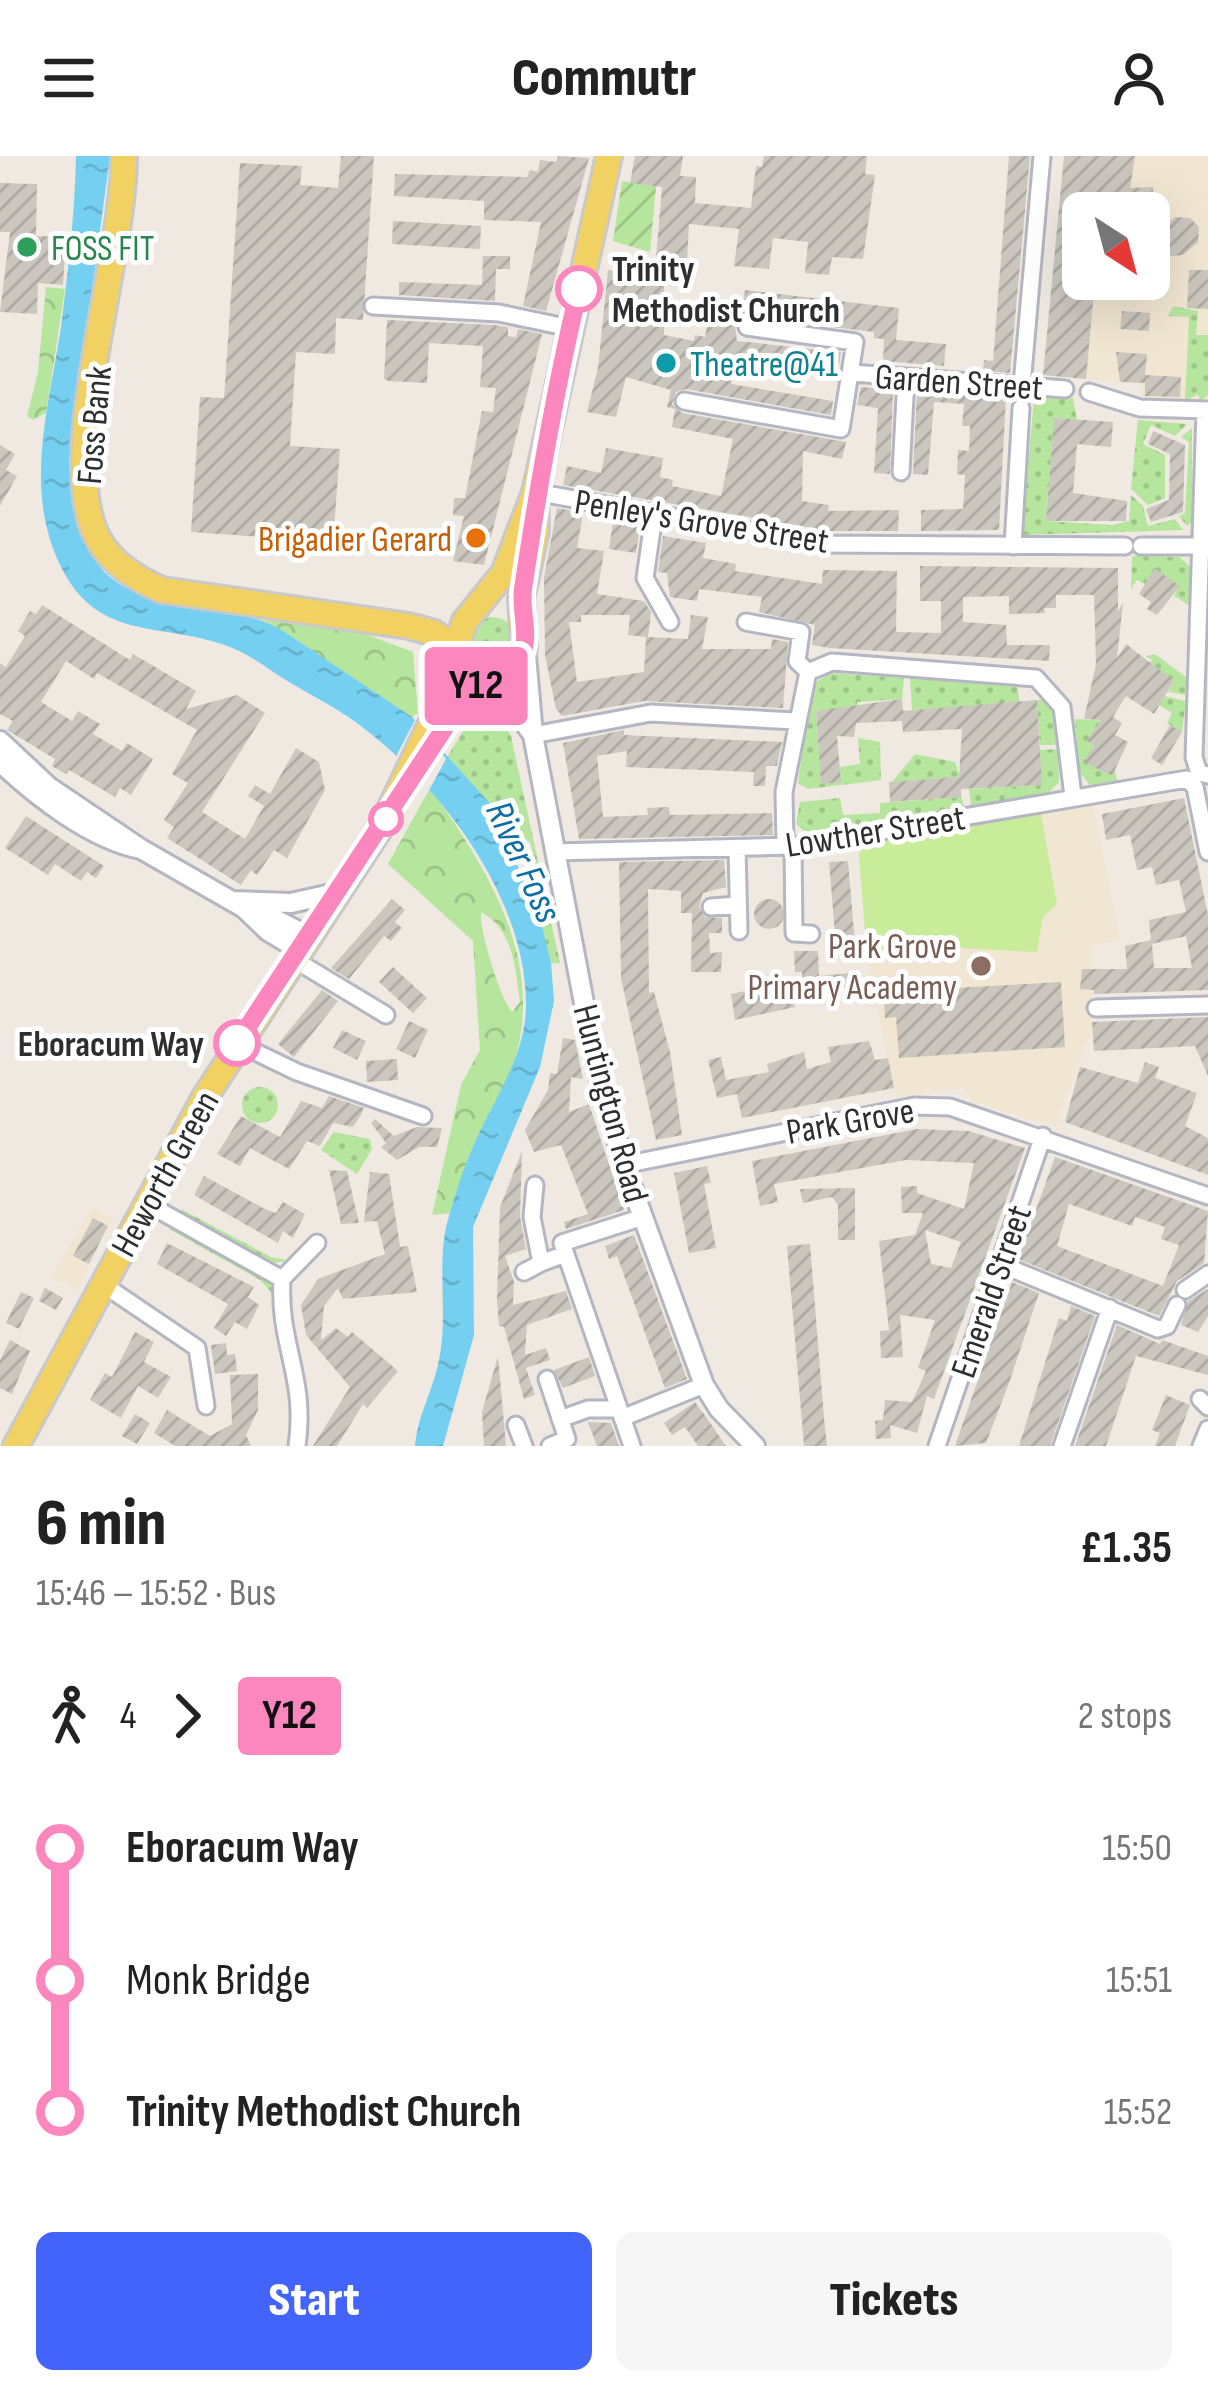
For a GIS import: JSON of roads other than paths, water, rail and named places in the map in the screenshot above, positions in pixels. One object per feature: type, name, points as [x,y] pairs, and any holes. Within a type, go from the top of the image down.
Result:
[{"type":"main road","name":"Foss Bank","points":[[124,156],[122,207],[84,454],[86,499],[100,541],[131,574],[162,590],[214,602],[424,629],[460,655]]},
{"type":"main road","points":[[535,492],[536,531],[522,632],[510,669],[490,679],[460,655],[465,621],[504,573],[535,492],[609,156]]},
{"type":"main road","points":[[483,602],[504,604],[522,632]]},
{"type":"main road","name":"Heworth Green","points":[[16,1446],[237,1043],[340,892],[409,777],[430,739],[460,655]]},
{"type":"main road","name":"Heworth Green","points":[[430,739],[465,697],[490,679]]},
{"type":"street","points":[[1022,385],[1042,156]]},
{"type":"street","points":[[373,306],[500,313],[570,328]]},
{"type":"street","points":[[684,401],[842,429],[855,342],[747,327]]},
{"type":"street","name":"Garden Street","points":[[852,373],[1065,389]]},
{"type":"street","points":[[901,472],[906,378]]},
{"type":"street","name":"Garden Street","points":[[1089,392],[1140,408],[1206,410]]},
{"type":"street","points":[[1013,546],[1021,408]]},
{"type":"street","points":[[1206,410],[1205,546],[1194,740],[1208,852]]},
{"type":"street","name":"Penley's Grove Street","points":[[535,492],[823,544],[1205,546]]},
{"type":"street","points":[[654,515],[645,578],[670,622]]},
{"type":"street","points":[[746,622],[800,632],[797,661],[808,672]]},
{"type":"street","name":"Huntington Road","points":[[522,632],[533,735],[554,852],[596,1066],[624,1165],[704,1385],[719,1409],[755,1446]]},
{"type":"street","points":[[808,672],[832,662],[1036,678],[1062,707],[1073,796]]},
{"type":"street","points":[[808,672],[784,792],[794,933],[811,934]]},
{"type":"street","name":"Huntington Road","points":[[490,679],[533,735]]},
{"type":"street","points":[[533,735],[651,713],[796,721]]},
{"type":"street","points":[[0,741],[38,778],[141,849],[239,904],[259,925],[302,949],[386,1015]]},
{"type":"street","points":[[0,762],[71,816],[119,844],[141,849]]},
{"type":"street","name":"Lowther Street","points":[[554,852],[789,846],[1200,777]]},
{"type":"street","points":[[737,848],[739,931]]},
{"type":"street","points":[[239,904],[291,903],[340,892]]},
{"type":"street","points":[[711,907],[738,905]]},
{"type":"street","points":[[1096,1008],[1208,1005]]},
{"type":"street","points":[[237,1043],[297,1072],[423,1116]]},
{"type":"street","name":"Park Grove","points":[[624,1165],[914,1106],[950,1107],[1208,1196]]},
{"type":"street","name":"Emerald Street","points":[[938,1446],[1043,1136]]},
{"type":"street","points":[[535,1185],[532,1217],[541,1263]]},
{"type":"street","points":[[146,1203],[282,1279]]},
{"type":"street","points":[[632,1446],[562,1243],[643,1217]]},
{"type":"street","points":[[297,1446],[303,1405],[280,1317],[282,1279],[317,1243]]},
{"type":"street","points":[[524,1271],[566,1254]]},
{"type":"street","points":[[1000,1264],[1159,1329],[1167,1325],[1181,1298],[1208,1274]]},
{"type":"street","points":[[104,1285],[197,1348],[206,1406]]},
{"type":"street","points":[[1062,1446],[1110,1308]]},
{"type":"street","points":[[547,1379],[567,1439],[550,1446]]},
{"type":"street","points":[[560,1420],[587,1409],[621,1413],[704,1385]]},
{"type":"street","points":[[516,1425],[524,1446]]},
{"type":"water","points":[[76,156],[110,156],[69,463],[78,519],[93,556],[113,579],[137,592],[238,613],[280,629],[412,717],[494,808],[541,923],[554,1001],[540,1067],[473,1227],[474,1335],[443,1446],[415,1446],[442,1342],[443,1251],[449,1216],[469,1155],[515,1060],[525,1023],[522,965],[512,925],[496,887],[451,816],[395,755],[357,723],[235,649],[109,617],[88,603],[70,582],[46,523],[41,468],[69,263]]},
{"type":"place","name":"FOSS FIT","points":[[27,247]]},
{"type":"place","name":"Trinity Methodist Church","points":[[579,289]]},
{"type":"place","name":"Theatre@41","points":[[666,363]]},
{"type":"place","name":"Brigadier Gerard","points":[[476,538]]},
{"type":"place","name":"Park Grove Primary Academy","points":[[981,966]]},
{"type":"place","name":"Eboracum Way","points":[[237,1043]]},
{"type":"water label","name":"River Foss","points":[[525,861]]}]
